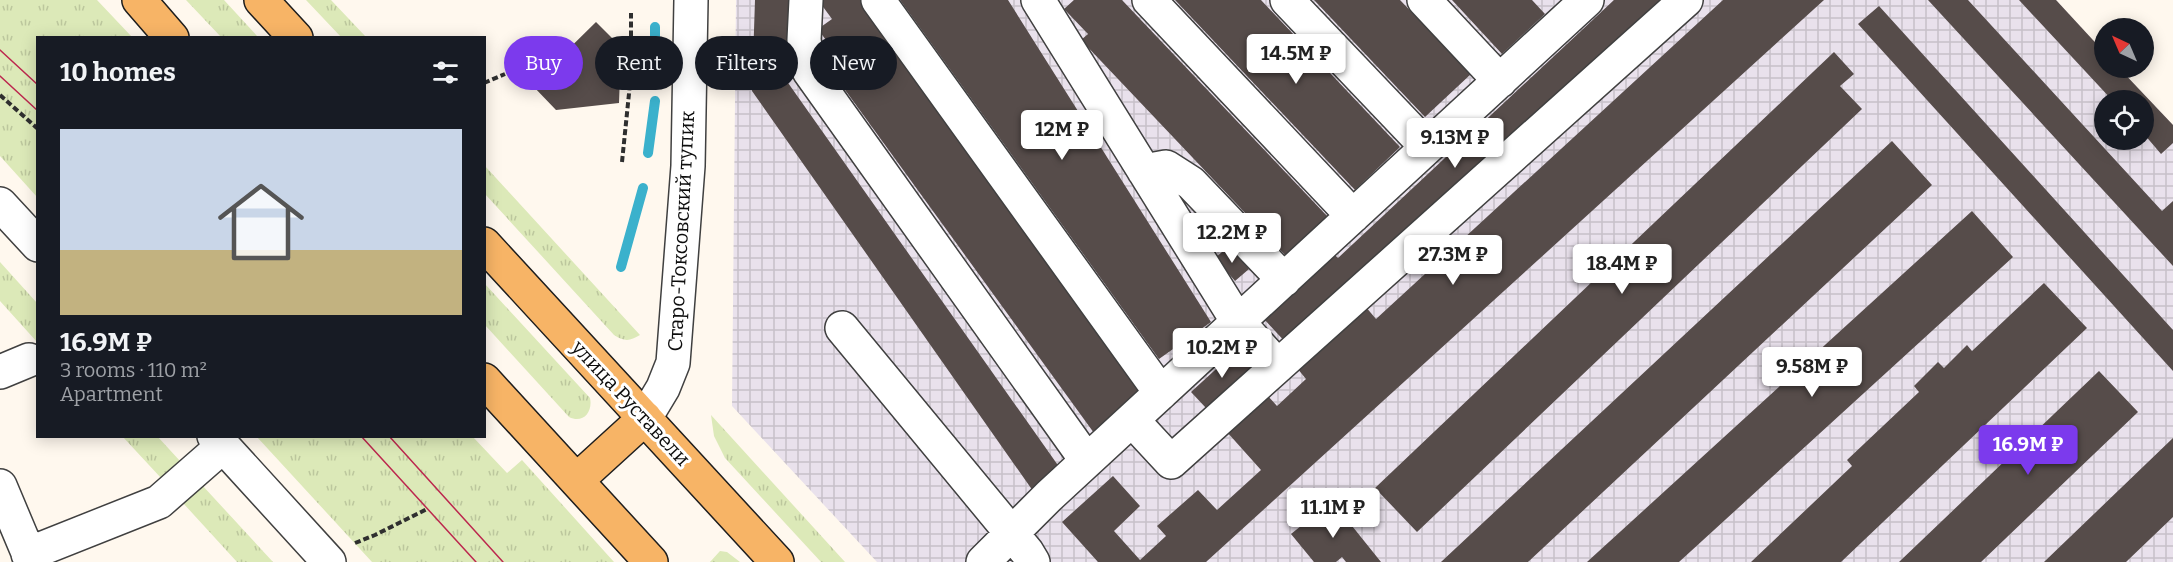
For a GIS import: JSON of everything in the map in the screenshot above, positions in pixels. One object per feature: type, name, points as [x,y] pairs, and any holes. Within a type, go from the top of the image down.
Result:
[{"type":"main road","points":[[139,0],[170,36]]},
{"type":"main road","points":[[261,0],[294,36]]},
{"type":"main road","name":"улица Руставели","points":[[486,246],[777,562]]},
{"type":"main road","points":[[486,382],[651,562]]},
{"type":"main road","points":[[577,480],[645,418]]},
{"type":"street","name":"Старо-Токсовский тупик","points":[[645,418],[663,388],[673,363],[688,166],[691,0]]},
{"type":"street","points":[[806,0],[804,40],[809,71],[1088,461]]},
{"type":"street","points":[[878,0],[1161,393]]},
{"type":"street","points":[[1038,0],[1238,322],[1278,366]]},
{"type":"street","points":[[1149,0],[1353,216]]},
{"type":"street","points":[[1287,0],[1427,147]]},
{"type":"street","points":[[1424,0],[1500,81]]},
{"type":"street","points":[[1132,420],[1171,462],[1686,0]]},
{"type":"street","points":[[983,562],[1161,393],[1500,81],[1571,5]]},
{"type":"street","points":[[1144,171],[1166,167],[1191,183],[1284,280]]},
{"type":"street","points":[[4,216],[36,243]]},
{"type":"street","points":[[842,328],[1028,552],[1033,562]]},
{"type":"street","points":[[0,486],[30,558],[159,502],[218,441],[321,560]]},
{"type":"path","points":[[622,162],[631,74],[631,13]]},
{"type":"path","points":[[486,82],[504,74]]},
{"type":"path","points":[[0,95],[36,127]]},
{"type":"path","points":[[321,560],[428,509]]},
{"type":"shaded area","points":[[736,0],[2056,0],[2094,41],[2094,78],[2128,78],[2140,90],[2094,90],[2094,150],[2154,150],[2154,105],[2173,125],[2173,562],[877,562],[732,406],[735,90],[798,90],[798,36],[736,36]]},
{"type":"green space","points":[[0,0],[97,0],[131,36],[36,36],[36,196],[0,156]]},
{"type":"green space","points":[[186,0],[224,0],[257,36],[220,36]]},
{"type":"green space","points":[[306,0],[331,0],[365,36],[340,36]]},
{"type":"green space","points":[[486,167],[640,335],[627,340],[614,335],[486,195]]},
{"type":"green space","points":[[0,262],[36,302],[36,341],[0,301]]},
{"type":"green space","points":[[486,285],[590,398],[590,408],[583,418],[569,417],[486,326]]},
{"type":"green space","points":[[711,415],[845,562],[821,562],[725,458],[714,436]]},
{"type":"green space","points":[[124,438],[159,438],[180,461],[161,478]]},
{"type":"green space","points":[[258,438],[474,438],[507,473],[522,460],[614,562],[372,562]]},
{"type":"green space","points":[[202,485],[273,562],[237,562],[183,503]]},
{"type":"green space","points":[[720,551],[727,552],[740,562],[710,562]]},
{"type":"building","points":[[755,0],[789,0],[788,36],[754,36]]},
{"type":"building","points":[[818,0],[861,0],[887,36],[823,36],[818,29],[832,19]]},
{"type":"building","points":[[900,0],[1008,0],[1211,322],[1159,359]]},
{"type":"building","points":[[1074,0],[1122,0],[1328,217],[1286,256],[1081,40],[1088,34],[1064,9]]},
{"type":"building","points":[[1175,0],[1261,0],[1400,147],[1355,190]]},
{"type":"building","points":[[1314,0],[1400,0],[1471,74],[1425,117]]},
{"type":"building","points":[[1452,0],[1532,0],[1545,14],[1502,54]]},
{"type":"building","points":[[1614,0],[1660,0],[1288,345],[1264,319],[1335,255],[1338,258]]},
{"type":"building","points":[[1723,0],[1824,0],[1206,562],[1098,562],[1062,522],[1113,476],[1140,506],[1114,531],[1140,560],[1166,536],[1157,526],[1198,490],[1217,510],[1261,470],[1227,432],[1267,395],[1277,406],[1306,379],[1297,368],[1365,306],[1376,319]]},
{"type":"building","points":[[1928,0],[1968,0],[2094,137],[2094,150],[2106,150],[2162,211],[2173,201],[2173,266]]},
{"type":"building","points":[[2019,0],[2056,0],[2094,41],[2094,78],[2128,78],[2140,90],[2103,90]]},
{"type":"building","points":[[1879,6],[2173,330],[2173,371],[1858,24]]},
{"type":"building","points":[[596,22],[610,36],[595,36],[595,90],[619,90],[619,103],[556,110],[537,90],[583,90],[582,36]]},
{"type":"building","points":[[897,50],[1146,395],[1094,433],[845,90],[897,90]]},
{"type":"building","points":[[1834,52],[1854,74],[1840,86],[1862,109],[1417,532],[1375,488]]},
{"type":"building","points":[[793,90],[1062,471],[1033,491],[752,91]]},
{"type":"building","points":[[2154,105],[2173,125],[2173,143],[2161,154],[2154,146]]},
{"type":"building","points":[[1892,141],[1932,185],[1528,562],[1441,562]]},
{"type":"building","points":[[1972,211],[2013,257],[1679,562],[1587,562]]},
{"type":"building","points":[[1229,246],[1249,269],[1235,281],[1215,258]]},
{"type":"building","points":[[2044,283],[2087,328],[1841,562],[1751,562],[1852,466],[1847,460],[1919,392],[1914,386],[1938,362],[1944,368],[1967,345],[1972,351]]},
{"type":"building","points":[[1238,349],[1253,366],[1206,408],[1191,392]]},
{"type":"building","points":[[2099,371],[2138,412],[1981,562],[1899,562]]},
{"type":"building","points":[[2173,438],[2173,517],[2126,562],[2044,562]]},
{"type":"building","points":[[1332,501],[1381,562],[1346,562],[1342,557],[1336,562],[1314,562],[1291,534]]},
{"type":"waterway","points":[[655,27],[655,36]]},
{"type":"waterway","points":[[648,153],[655,101]]},
{"type":"waterway","points":[[621,267],[643,188]]},
{"type":"tram line","points":[[0,50],[36,83]]},
{"type":"tram line","points":[[0,76],[36,109]]},
{"type":"tram line","points":[[363,438],[476,562]]},
{"type":"tram line","points":[[391,438],[503,562]]}]
